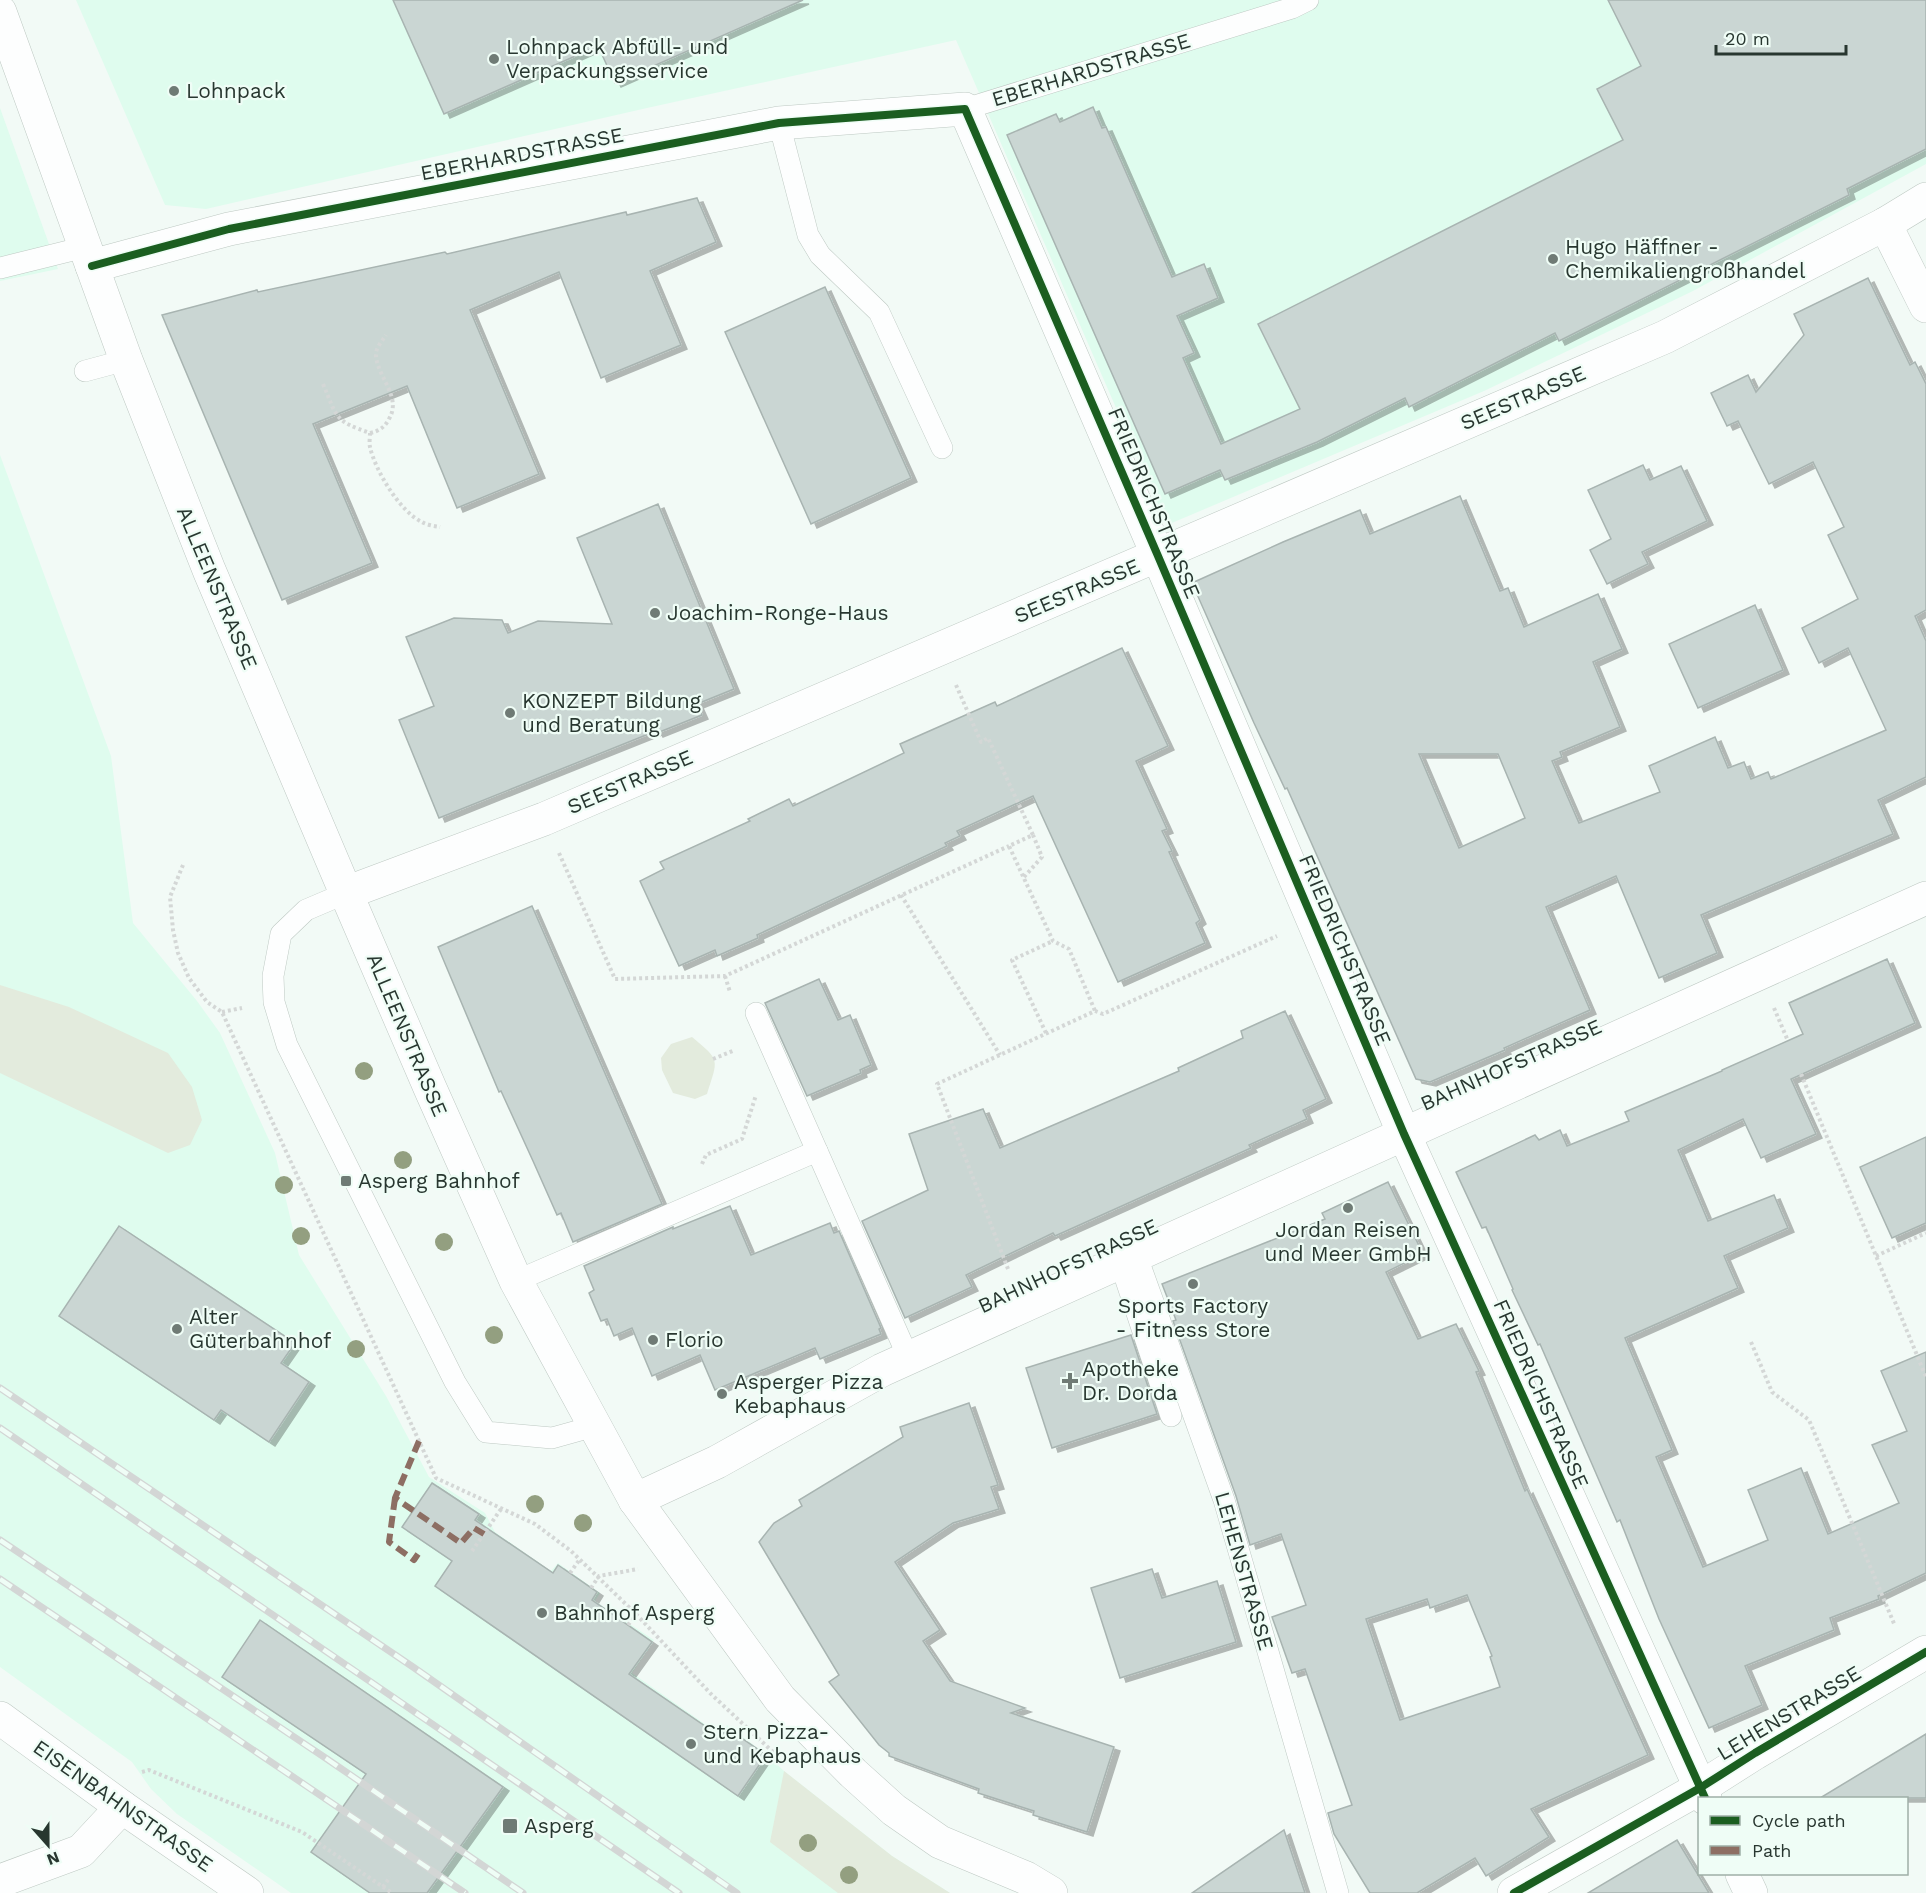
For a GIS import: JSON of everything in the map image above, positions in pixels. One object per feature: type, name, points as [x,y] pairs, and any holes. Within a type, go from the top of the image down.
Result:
[{"type":"street","name":"ALLEENSTRASSE","points":[[0,12],[126,360],[209,570],[346,894],[516,1281],[635,1500],[780,1699],[853,1773],[894,1810],[940,1842],[1026,1878],[1051,1893]]},
{"type":"street","name":"EBERHARDSTRASSE","points":[[88,257],[779,123],[965,109]]},
{"type":"street","name":"FRIEDRICHSTRASSE","points":[[965,109],[1404,1134],[1702,1793]]},
{"type":"street","name":"SEESTRASSE","points":[[346,894],[544,819],[1665,337],[1885,224],[1926,199]]},
{"type":"street","points":[[1885,224],[1926,306]]},
{"type":"street","name":"BAHNHOFSTRASSE","points":[[635,1500],[717,1462],[882,1371],[1926,898]]},
{"type":"street","name":"LEHENSTRASSE","points":[[1514,1893],[1702,1793],[1755,1753],[1926,1652]]},
{"type":"street","name":"EISENBAHNSTRASSE","points":[[0,1718],[122,1807],[247,1893]]},
{"type":"street","points":[[0,1881],[81,1851],[122,1807]]},
{"type":"street","points":[[1742,1875],[1751,1893]]},
{"type":"lane","name":"EBERHARDSTRASSE","points":[[965,109],[1292,8],[1308,0]]},
{"type":"lane","points":[[779,123],[808,235],[820,255],[879,312],[942,448]]},
{"type":"lane","points":[[0,268],[88,257]]},
{"type":"lane","points":[[85,370],[126,360]]},
{"type":"lane","points":[[346,894],[306,910],[281,934],[273,976],[274,1002],[287,1045],[455,1382],[486,1432],[552,1438],[595,1426]]},
{"type":"lane","points":[[756,1013],[909,1359]]},
{"type":"lane","points":[[516,1281],[817,1151]]},
{"type":"lane","points":[[1128,1258],[1171,1416]]},
{"type":"lane","name":"LEHENSTRASSE","points":[[1128,1258],[1224,1500],[1338,1893]]},
{"type":"path","points":[[323,384],[338,418],[370,433],[379,430],[387,423],[392,413],[393,400],[376,355],[379,344],[386,335]]},
{"type":"path","points":[[370,433],[369,446],[393,494],[408,513],[422,522],[440,527]]},
{"type":"path","points":[[952,678],[981,742],[988,738],[1042,856],[1024,877]]},
{"type":"path","points":[[544,819],[615,979],[724,976],[1033,835]]},
{"type":"path","points":[[1009,846],[1053,941],[1069,949],[1095,1011]]},
{"type":"path","points":[[183,865],[170,897],[178,953],[189,978],[207,1002],[222,1012],[436,1478],[535,1524],[599,1576],[591,1588]]},
{"type":"path","points":[[901,895],[1000,1055]]},
{"type":"path","points":[[1023,1306],[937,1084],[1095,1011],[1103,1014],[1313,920]]},
{"type":"path","points":[[1046,1033],[1012,960],[1053,941]]},
{"type":"path","points":[[724,976],[732,998]]},
{"type":"path","points":[[1775,1008],[1788,1041]]},
{"type":"path","points":[[713,1059],[741,1047]]},
{"type":"path","points":[[1801,1074],[1926,1377]]},
{"type":"path","points":[[700,1169],[706,1155],[742,1139],[759,1087]]},
{"type":"path","points":[[1876,1256],[1926,1233]]},
{"type":"path","points":[[1751,1342],[1772,1392],[1809,1420],[1892,1618]]},
{"type":"path","points":[[472,1551],[501,1509]]},
{"type":"path","points":[[570,1573],[580,1559]]},
{"type":"path","points":[[628,1625],[636,1614]]},
{"type":"path","points":[[149,1770],[302,1832],[392,1893]]},
{"type":"path","points":[[383,1887],[390,1877]]},
{"type":"shaded area","points":[[76,0],[1926,0],[1926,164],[1693,291],[1484,391],[1167,525],[956,40],[206,209],[165,205]]},
{"type":"shaded area","points":[[0,108],[58,269],[0,281]]},
{"type":"shaded area","points":[[0,455],[111,756],[133,923],[197,1001],[220,1033],[275,1153],[299,1255],[386,1396],[429,1477],[485,1513],[495,1532],[551,1571],[558,1563],[600,1593],[595,1601],[654,1640],[632,1673],[719,1734],[727,1725],[892,1856],[950,1893],[291,1893],[177,1814],[151,1789],[132,1762],[0,1667]]},
{"type":"shaded area","points":[[0,985],[69,1007],[168,1053],[192,1087],[202,1120],[190,1145],[168,1153],[0,1073]]},
{"type":"shaded area","points":[[692,1037],[712,1056],[715,1067],[707,1094],[695,1099],[673,1093],[662,1070],[661,1058],[671,1044]]},
{"type":"shaded area","points":[[784,1771],[892,1856],[950,1893],[838,1893],[770,1842]]},
{"type":"building","name":"Lohnpack Abfüll- und Verpackungsservice","points":[[393,0],[803,0],[615,83],[598,46],[444,114]]},
{"type":"building","name":"Hugo Häffner - Chemikaliengroßhandel","points":[[1608,0],[1926,0],[1926,149],[1847,189],[1849,195],[1559,341],[1555,333],[1409,407],[1405,398],[1317,442],[1225,480],[1220,470],[1165,494],[1007,135],[1056,114],[1060,122],[1093,107],[1102,128],[1106,127],[1172,277],[1204,264],[1218,298],[1177,316],[1194,353],[1183,358],[1221,444],[1300,409],[1258,324],[1623,140],[1597,89],[1641,66]]},
{"type":"building","points":[[697,198],[716,242],[650,271],[681,345],[601,378],[559,272],[470,310],[539,474],[457,508],[407,386],[313,424],[372,563],[282,600],[162,315],[257,290],[258,292],[445,252],[447,254],[626,212],[627,215]]},
{"type":"building","points":[[1868,278],[1910,365],[1915,362],[1926,384],[1926,610],[1915,616],[1926,641],[1926,777],[1878,800],[1893,834],[1701,915],[1717,953],[1659,978],[1616,876],[1546,907],[1590,1010],[1430,1082],[1416,1079],[1287,788],[1285,789],[1254,723],[1192,583],[1360,510],[1370,534],[1460,496],[1500,591],[1508,588],[1524,627],[1598,594],[1622,649],[1593,662],[1620,727],[1560,752],[1562,757],[1552,761],[1579,823],[1660,792],[1649,766],[1715,737],[1728,768],[1744,762],[1751,779],[1768,772],[1771,779],[1886,730],[1848,648],[1819,663],[1802,628],[1858,599],[1828,535],[1844,527],[1813,462],[1769,484],[1738,421],[1727,426],[1711,393],[1748,375],[1756,392],[1804,335],[1794,314]],"holes":[[[1419,754],[1498,754],[1525,818],[1459,848]]]},
{"type":"building","points":[[825,287],[911,478],[811,524],[725,332]]},
{"type":"building","points":[[1643,465],[1650,480],[1681,466],[1707,521],[1642,552],[1648,564],[1607,584],[1590,550],[1611,539],[1588,490]]},
{"type":"building","points":[[658,504],[734,689],[697,704],[702,715],[657,733],[656,731],[439,818],[399,720],[434,706],[406,637],[454,618],[502,620],[508,633],[538,621],[612,624],[577,538]]},
{"type":"building","points":[[1755,605],[1783,670],[1698,708],[1669,644]]},
{"type":"building","points":[[1122,648],[1168,746],[1136,761],[1167,829],[1162,831],[1172,851],[1169,852],[1200,920],[1196,923],[1205,943],[1118,982],[1033,796],[957,831],[960,836],[945,843],[947,846],[757,935],[758,938],[717,956],[715,950],[679,966],[640,881],[664,869],[660,862],[750,821],[748,819],[789,799],[793,806],[904,753],[900,744],[995,702],[997,706]]},
{"type":"building","points":[[532,906],[662,1204],[573,1242],[561,1213],[557,1215],[501,1091],[499,1092],[438,947]]},
{"type":"building","points":[[1887,959],[1915,1023],[1791,1079],[1816,1134],[1761,1158],[1743,1119],[1678,1150],[1708,1221],[1774,1195],[1788,1228],[1724,1256],[1738,1288],[1625,1338],[1672,1450],[1656,1457],[1703,1567],[1768,1540],[1748,1490],[1801,1468],[1828,1534],[1899,1503],[1872,1445],[1907,1431],[1881,1371],[1926,1352],[1926,1573],[1878,1596],[1879,1599],[1830,1618],[1834,1630],[1745,1666],[1762,1705],[1709,1728],[1659,1619],[1620,1520],[1617,1522],[1540,1344],[1538,1345],[1512,1290],[1486,1227],[1482,1228],[1456,1172],[1535,1135],[1539,1140],[1560,1130],[1567,1146],[1629,1121],[1625,1112],[1803,1034],[1789,1003]]},
{"type":"building","points":[[819,979],[838,1020],[850,1015],[871,1065],[860,1070],[861,1073],[807,1096],[765,1003]]},
{"type":"building","points":[[1285,1011],[1326,1099],[1303,1110],[1307,1119],[1249,1145],[1251,1148],[1055,1236],[1053,1233],[966,1275],[972,1287],[905,1318],[862,1221],[928,1190],[909,1134],[983,1109],[1000,1148],[1179,1071],[1178,1068],[1243,1038],[1241,1031]]},
{"type":"building","points":[[1926,1137],[1926,1223],[1892,1238],[1860,1167]]},
{"type":"building","points":[[1388,1182],[1423,1254],[1386,1272],[1418,1339],[1456,1324],[1479,1371],[1476,1372],[1525,1491],[1527,1489],[1648,1755],[1531,1809],[1549,1837],[1486,1876],[1475,1858],[1417,1893],[1370,1893],[1334,1834],[1328,1813],[1352,1805],[1305,1669],[1292,1673],[1272,1617],[1306,1605],[1281,1534],[1250,1545],[1236,1496],[1173,1321],[1176,1320],[1162,1284],[1325,1219],[1322,1213]],"holes":[[[1467,1595],[1492,1656],[1490,1657],[1500,1687],[1400,1720],[1366,1619],[1427,1599],[1430,1608]]]},
{"type":"building","points":[[730,1206],[751,1255],[830,1223],[834,1233],[839,1231],[881,1328],[879,1329],[881,1334],[820,1359],[815,1348],[715,1390],[700,1355],[652,1376],[632,1328],[614,1336],[607,1319],[601,1321],[589,1293],[594,1290],[584,1266],[673,1227],[673,1229]]},
{"type":"building","name":"Alter Güterbahnhof","points":[[119,1226],[295,1343],[281,1363],[309,1382],[269,1442],[221,1410],[214,1420],[59,1316]]},
{"type":"building","points":[[1131,1335],[1157,1414],[1052,1448],[1026,1368]]},
{"type":"building","points":[[969,1403],[998,1485],[991,1487],[999,1509],[953,1523],[895,1562],[940,1630],[923,1641],[950,1681],[1025,1708],[1011,1713],[1114,1747],[1087,1832],[1033,1815],[1034,1811],[978,1793],[979,1789],[889,1756],[889,1753],[879,1745],[829,1682],[839,1675],[759,1542],[774,1523],[802,1506],[799,1500],[903,1437],[900,1427]]},
{"type":"building","name":"Bahnhof Asperg","points":[[432,1483],[479,1514],[475,1520],[553,1573],[558,1565],[597,1592],[592,1600],[652,1642],[629,1674],[721,1737],[727,1728],[766,1755],[738,1796],[435,1586],[452,1561],[402,1527]]},
{"type":"building","points":[[1152,1569],[1162,1598],[1217,1581],[1236,1642],[1120,1678],[1091,1588]]},
{"type":"building","points":[[260,1620],[503,1787],[427,1893],[370,1893],[311,1852],[366,1774],[222,1677]]},
{"type":"building","points":[[1926,1734],[1926,1798],[1822,1797]]},
{"type":"building","points":[[1284,1830],[1305,1893],[1192,1893]]},
{"type":"building","points":[[1677,1840],[1709,1893],[1588,1893]]},
{"type":"railway","points":[[0,1388],[413,1667],[737,1893]]},
{"type":"railway","points":[[0,1428],[679,1893]]},
{"type":"railway","points":[[0,1540],[523,1893]]},
{"type":"railway","points":[[0,1579],[465,1893]]},
{"type":"marked path","points":[[419,1441],[395,1498],[461,1543],[474,1528],[484,1534]]},
{"type":"marked path","points":[[395,1498],[389,1542],[414,1560],[418,1554]]},
{"type":"cycle path","points":[[92,266],[229,229],[779,123],[965,109],[1404,1134],[1705,1797]]},
{"type":"cycle path","points":[[1514,1893],[1700,1788],[1926,1652]]},
{"type":"place","name":"Lohnpack Abfüll- und Verpackungsservice","points":[[494,59]]},
{"type":"place","name":"Lohnpack","points":[[174,91]]},
{"type":"place","name":"Hugo Häffner - Chemikaliengroßhandel","points":[[1553,259]]},
{"type":"place","name":"Joachim-Ronge-Haus","points":[[655,613]]},
{"type":"place","name":"KONZEPT Bildung und Beratung","points":[[510,713]]},
{"type":"place","name":"Asperg Bahnhof","points":[[346,1181]]},
{"type":"place","name":"Jordan Reisen und Meer GmbH","points":[[1348,1208]]},
{"type":"place","name":"Sports Factory - Fitness Store","points":[[1193,1284]]},
{"type":"place","name":"Alter Güterbahnhof","points":[[177,1329]]},
{"type":"place","name":"Florio","points":[[653,1340]]},
{"type":"place","name":"Apotheke Dr. Dorda","points":[[1070,1381]]},
{"type":"place","name":"Asperger Pizza Kebaphaus","points":[[722,1394]]},
{"type":"place","name":"Bahnhof Asperg","points":[[542,1613]]},
{"type":"place","name":"Stern Pizza- und Kebaphaus","points":[[691,1744]]},
{"type":"place","name":"Asperg","points":[[510,1826]]}]
